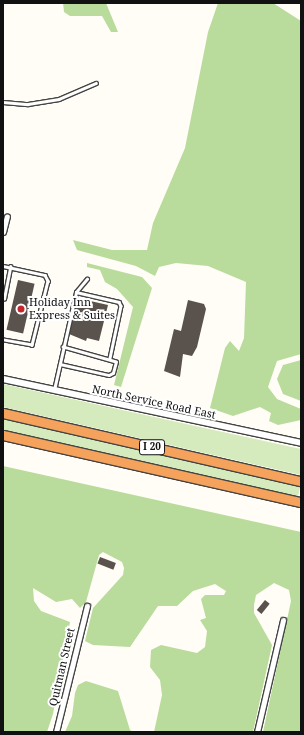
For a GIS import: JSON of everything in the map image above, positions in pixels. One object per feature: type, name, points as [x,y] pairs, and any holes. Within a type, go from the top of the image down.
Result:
[{"type":"highway","name":"I 20","points":[[3,413],[301,481]]},
{"type":"highway","name":"I 20","points":[[3,435],[301,502]]},
{"type":"street","points":[[3,232],[7,216]]},
{"type":"street","name":"North Service Road East","points":[[3,379],[301,443]]},
{"type":"street","name":"Quitman Street","points":[[56,732],[87,606]]},
{"type":"street","points":[[257,732],[283,620]]},
{"type":"lane","points":[[3,102],[28,104],[59,99],[96,83]]},
{"type":"lane","points":[[3,266],[45,275],[48,282],[32,345],[3,340]]},
{"type":"lane","points":[[4,299],[10,267]]},
{"type":"lane","points":[[54,391],[76,292],[87,279]]},
{"type":"lane","points":[[76,292],[122,306],[110,358]]},
{"type":"lane","points":[[60,364],[109,375],[113,373],[116,362],[110,358],[63,347]]},
{"type":"green space","points":[[63,3],[106,3],[118,32],[111,32],[102,16],[70,16],[64,12]]},
{"type":"green space","points":[[218,3],[273,3],[301,21],[301,354],[277,361],[268,387],[277,399],[301,409],[301,420],[278,425],[269,421],[271,413],[260,407],[233,416],[210,408],[225,348],[230,341],[239,351],[244,338],[246,282],[208,266],[176,263],[159,267],[155,276],[136,266],[77,250],[73,240],[112,250],[147,250],[153,223],[185,148],[208,32]]},
{"type":"green space","points":[[87,263],[142,277],[152,288],[121,387],[114,385],[133,307],[117,289],[105,282],[100,270],[87,267]]},
{"type":"green space","points":[[301,360],[301,401],[283,394],[277,379],[283,365]]},
{"type":"green space","points":[[3,384],[301,449],[301,475],[3,407]]},
{"type":"green space","points":[[3,418],[300,487],[297,500],[3,432]]},
{"type":"green space","points":[[3,466],[301,532],[301,732],[263,732],[291,601],[289,590],[274,583],[256,595],[254,605],[254,613],[272,645],[253,732],[154,732],[162,695],[160,680],[150,667],[151,650],[161,645],[197,653],[205,647],[207,631],[200,620],[206,618],[201,599],[205,595],[224,595],[226,591],[215,584],[193,591],[177,606],[158,606],[130,647],[93,645],[85,641],[93,608],[123,575],[124,568],[122,562],[103,552],[99,555],[86,602],[80,608],[72,599],[56,602],[33,588],[34,601],[41,611],[70,622],[53,714],[47,732],[3,732]]},
{"type":"green space","points":[[86,681],[118,691],[130,730],[133,732],[65,732],[72,716],[75,693],[78,685]]},
{"type":"building","name":"Holiday Inn Express & Suites","points":[[18,280],[35,284],[23,334],[7,330]]},
{"type":"building","points":[[77,298],[108,305],[99,341],[87,338],[86,341],[69,334]]},
{"type":"building","points":[[188,300],[204,304],[206,309],[197,347],[192,356],[183,354],[180,377],[164,371],[174,329],[181,331]]},
{"type":"building","points":[[100,557],[116,563],[113,570],[97,564]]},
{"type":"building","points":[[265,600],[270,604],[261,614],[257,610]]},
{"type":"place","name":"Holiday Inn Express & Suites","points":[[21,309]]}]
